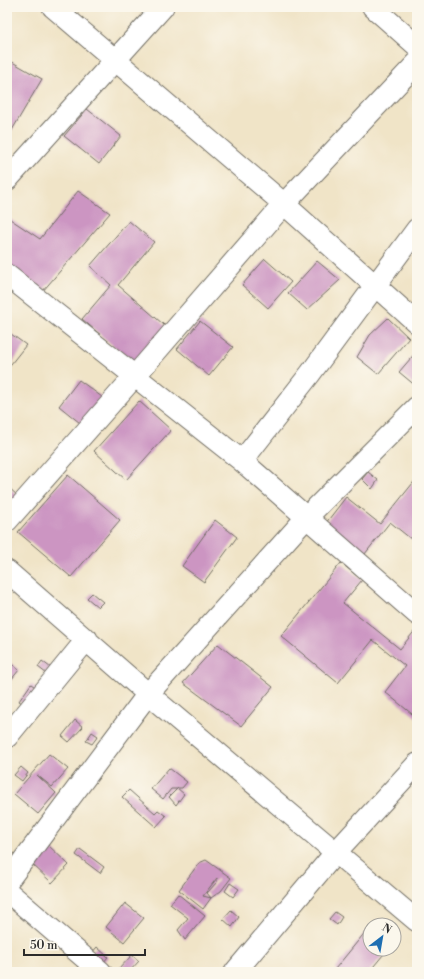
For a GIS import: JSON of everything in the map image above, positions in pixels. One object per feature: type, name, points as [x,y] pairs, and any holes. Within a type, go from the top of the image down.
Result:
[{"type":"street","points":[[53,7],[284,204],[417,323]]},
{"type":"street","points":[[7,180],[163,7]]},
{"type":"street","points":[[373,7],[417,46]]},
{"type":"street","points":[[7,521],[284,204],[417,63]]},
{"type":"street","points":[[242,461],[310,374],[417,229]]},
{"type":"street","points":[[7,275],[242,461],[417,614]]},
{"type":"street","points":[[7,882],[148,694],[306,518],[417,407]]},
{"type":"street","points":[[7,571],[87,639],[148,694],[417,921]]},
{"type":"street","points":[[7,737],[87,639]]},
{"type":"street","points":[[235,972],[336,852],[417,764]]},
{"type":"street","points":[[7,890],[101,972]]},
{"type":"building","points":[[7,59],[42,79],[8,137],[7,136]]},
{"type":"building","points":[[87,109],[121,136],[99,164],[64,136]]},
{"type":"building","points":[[78,191],[110,213],[42,292],[7,265],[7,217],[40,239]]},
{"type":"building","points":[[129,221],[154,242],[118,285],[171,331],[139,368],[82,319],[111,285],[90,266]]},
{"type":"building","points":[[265,259],[291,282],[268,308],[242,285]]},
{"type":"building","points":[[317,261],[340,280],[307,310],[288,293]]},
{"type":"building","points":[[388,318],[409,338],[378,374],[357,357],[370,335]]},
{"type":"building","points":[[200,321],[233,347],[209,376],[177,349]]},
{"type":"building","points":[[7,331],[26,345],[7,369]]},
{"type":"building","points":[[417,351],[417,387],[399,372]]},
{"type":"building","points":[[79,380],[106,400],[85,427],[59,406]]},
{"type":"building","points":[[139,401],[171,430],[126,480],[94,451]]},
{"type":"building","points":[[368,472],[378,480],[372,489],[362,479]]},
{"type":"building","points":[[68,475],[120,520],[71,577],[18,532]]},
{"type":"building","points":[[417,478],[417,531],[411,539],[390,522],[361,559],[322,528],[346,497],[380,524]]},
{"type":"building","points":[[7,486],[18,496],[7,507]]},
{"type":"building","points":[[215,520],[237,537],[204,582],[182,566]]},
{"type":"building","points":[[341,563],[362,580],[343,603],[400,649],[417,628],[417,718],[385,692],[405,666],[373,640],[338,683],[281,636]]},
{"type":"building","points":[[92,593],[103,602],[98,607],[87,598]]},
{"type":"building","points":[[218,644],[273,687],[241,726],[183,683]]},
{"type":"building","points":[[7,660],[19,670],[7,685]]},
{"type":"building","points":[[42,661],[55,671],[51,677],[38,667]]},
{"type":"building","points":[[31,684],[38,689],[26,706],[19,701]]},
{"type":"building","points":[[75,720],[83,727],[69,742],[62,736]]},
{"type":"building","points":[[92,732],[98,736],[92,744],[86,741]]},
{"type":"building","points":[[49,754],[68,769],[52,787],[37,775],[56,793],[38,814],[14,794]]},
{"type":"building","points":[[21,767],[28,773],[22,781],[14,775]]},
{"type":"building","points":[[169,768],[187,782],[182,788],[177,788],[184,794],[176,805],[169,797],[177,789],[171,789],[163,799],[151,789]]},
{"type":"building","points":[[129,790],[155,813],[158,810],[166,816],[156,827],[122,797]]},
{"type":"building","points":[[47,844],[69,865],[52,883],[30,862]]},
{"type":"building","points":[[80,849],[104,867],[100,873],[76,855]]},
{"type":"building","points":[[206,860],[231,878],[221,891],[211,898],[203,909],[179,890],[199,863]],"holes":[[[217,878],[217,882],[207,893],[211,898],[203,896]]]},
{"type":"building","points":[[230,883],[239,889],[233,897],[225,891]]},
{"type":"building","points":[[178,894],[205,916],[185,940],[178,930],[188,918],[170,904]]},
{"type":"building","points":[[125,903],[144,918],[124,942],[106,927]]},
{"type":"building","points":[[231,910],[239,917],[232,927],[223,919]]},
{"type":"building","points":[[335,912],[342,917],[337,925],[329,919]]},
{"type":"building","points":[[362,936],[362,957],[381,957],[369,972],[340,972],[335,969]]},
{"type":"building","points":[[97,947],[108,957],[102,964],[91,954]]},
{"type":"building","points":[[132,955],[139,961],[129,972],[116,972]]}]
